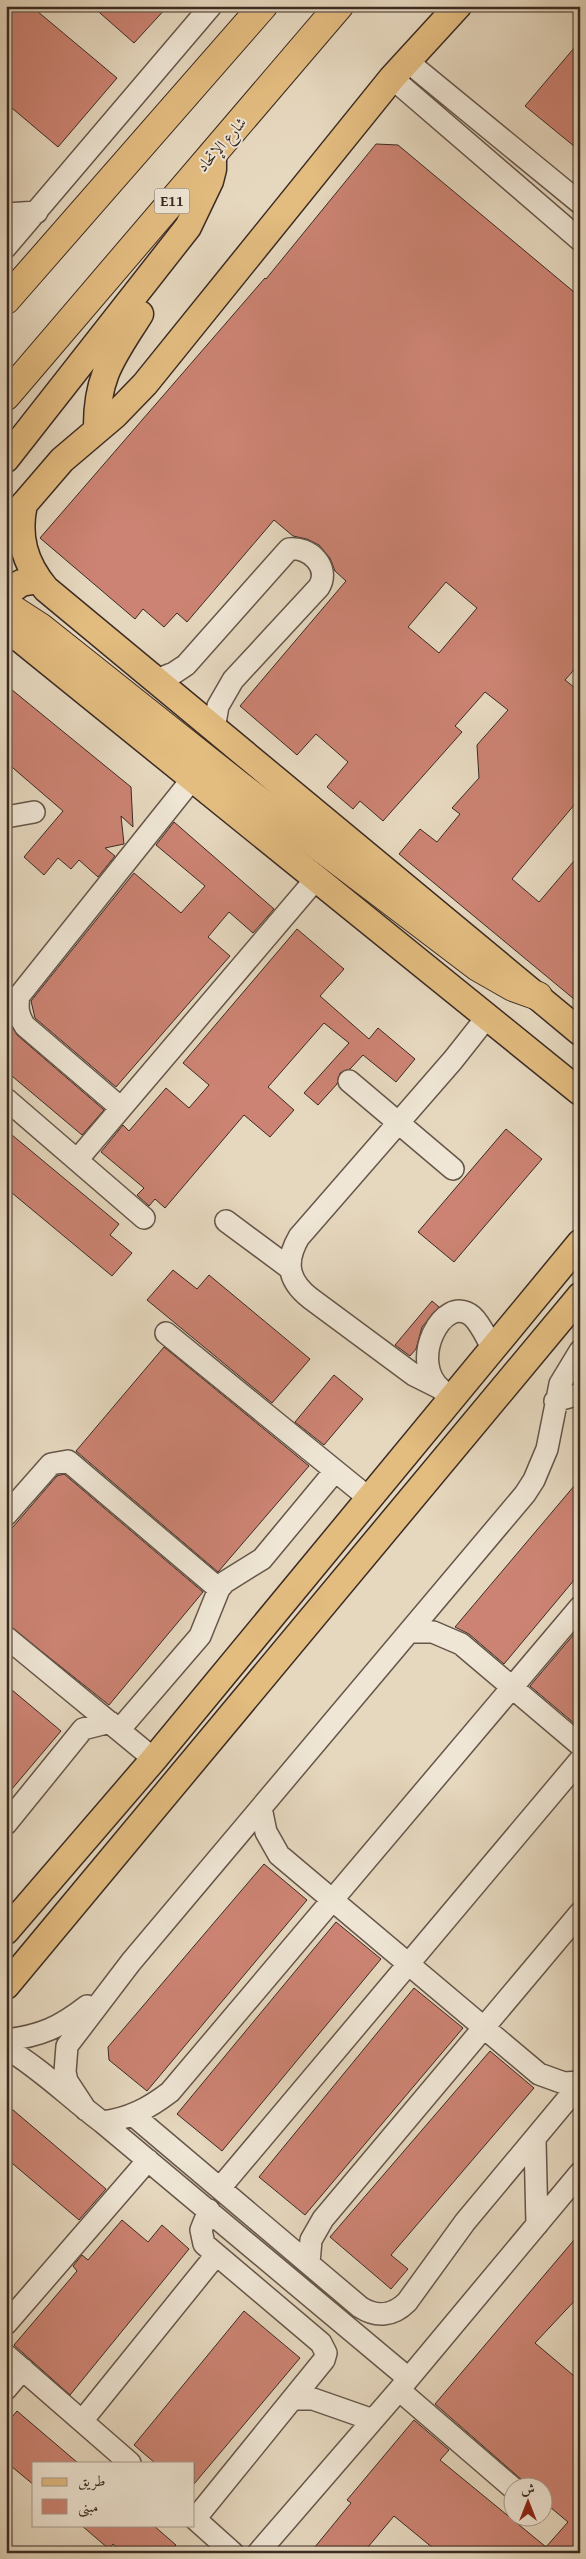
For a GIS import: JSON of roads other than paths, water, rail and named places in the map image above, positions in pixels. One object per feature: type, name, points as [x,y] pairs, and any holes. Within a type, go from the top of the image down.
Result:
[{"type":"highway","points":[[6,300],[263,6]]},
{"type":"highway","name":"شارع الإتحاد","points":[[6,396],[339,6]]},
{"type":"highway","points":[[6,605],[40,627],[241,787],[478,967],[506,984],[538,996]]},
{"type":"main road","points":[[6,526],[51,471],[145,384],[400,70],[458,6]]},
{"type":"main road","points":[[6,459],[188,227],[204,196],[213,169],[213,153]]},
{"type":"main road","points":[[97,430],[99,398],[107,368],[144,307],[168,252]]},
{"type":"main road","points":[[24,504],[20,530],[22,543],[30,568],[38,580],[154,681],[580,1032]]},
{"type":"main road","points":[[6,594],[21,583],[38,580]]},
{"type":"main road","points":[[6,630],[28,645],[193,778],[579,1093]]},
{"type":"main road","points":[[6,1931],[154,1759],[370,1499],[445,1393],[493,1349],[580,1243]]},
{"type":"main road","points":[[6,1986],[580,1296]]},
{"type":"street","points":[[6,247],[211,6]]},
{"type":"street","points":[[400,70],[440,88],[580,203]]},
{"type":"street","points":[[400,70],[424,106],[580,240]]},
{"type":"street","points":[[424,106],[440,88]]},
{"type":"street","points":[[6,214],[37,212]]},
{"type":"street","points":[[154,681],[174,673],[186,665],[289,549],[297,548],[304,551],[320,563],[324,571],[324,580],[233,680],[218,706],[214,730]]},
{"type":"street","points":[[121,1108],[25,1026],[19,1017],[17,1006],[19,996],[193,778]]},
{"type":"street","points":[[6,817],[34,812]]},
{"type":"street","points":[[77,1160],[316,880]]},
{"type":"street","points":[[445,1393],[414,1376],[302,1292],[291,1277],[288,1267],[294,1246],[299,1237],[487,1017]]},
{"type":"street","points":[[349,1081],[453,1169]]},
{"type":"street","points":[[6,1098],[144,1218]]},
{"type":"street","points":[[226,1221],[288,1267]]},
{"type":"street","points":[[445,1393],[429,1369],[428,1344],[435,1329],[449,1315],[461,1312],[472,1316],[493,1349]]},
{"type":"street","points":[[166,1333],[370,1499]]},
{"type":"street","points":[[94,2116],[67,2081],[65,2054],[71,2039],[109,1989],[515,1506],[534,1480],[548,1449],[560,1384],[580,1350]]},
{"type":"street","points":[[556,1401],[580,1394]]},
{"type":"street","points":[[6,1516],[51,1464],[68,1461],[219,1590]]},
{"type":"street","points":[[6,1824],[83,1729],[115,1726],[200,1636],[219,1590],[225,1582],[262,1559],[335,1471]]},
{"type":"street","points":[[94,2116],[134,2115],[145,2110],[170,2092],[580,1607]]},
{"type":"street","points":[[410,1632],[433,1632],[453,1639],[580,1745]]},
{"type":"street","points":[[6,1637],[154,1759]]},
{"type":"street","points":[[220,2188],[580,1760]]},
{"type":"street","points":[[261,1808],[266,1832],[280,1855],[539,2074],[564,2083],[580,2083]]},
{"type":"street","points":[[309,2264],[311,2240],[323,2219],[580,1913]]},
{"type":"street","points":[[6,2040],[39,2034],[57,2028],[109,1989]]},
{"type":"street","points":[[6,2048],[24,2060],[94,2116],[208,2210],[404,2384],[504,2479]]},
{"type":"street","points":[[134,2115],[368,2312],[385,2315],[393,2313],[407,2302],[465,2222],[535,2140],[580,2083]]},
{"type":"street","points":[[535,2140],[536,2225]]},
{"type":"street","points":[[6,2324],[148,2160]]},
{"type":"street","points":[[258,2553],[404,2384],[580,2173]]},
{"type":"street","points":[[195,2518],[294,2399],[326,2357],[324,2346],[204,2244],[200,2235],[208,2210]]},
{"type":"street","points":[[82,2421],[216,2255]]},
{"type":"street","points":[[6,2355],[129,2462]]},
{"type":"street","points":[[6,2389],[23,2369]]},
{"type":"street","points":[[294,2399],[312,2399],[373,2420]]},
{"type":"street","points":[[195,2520],[233,2553]]}]
